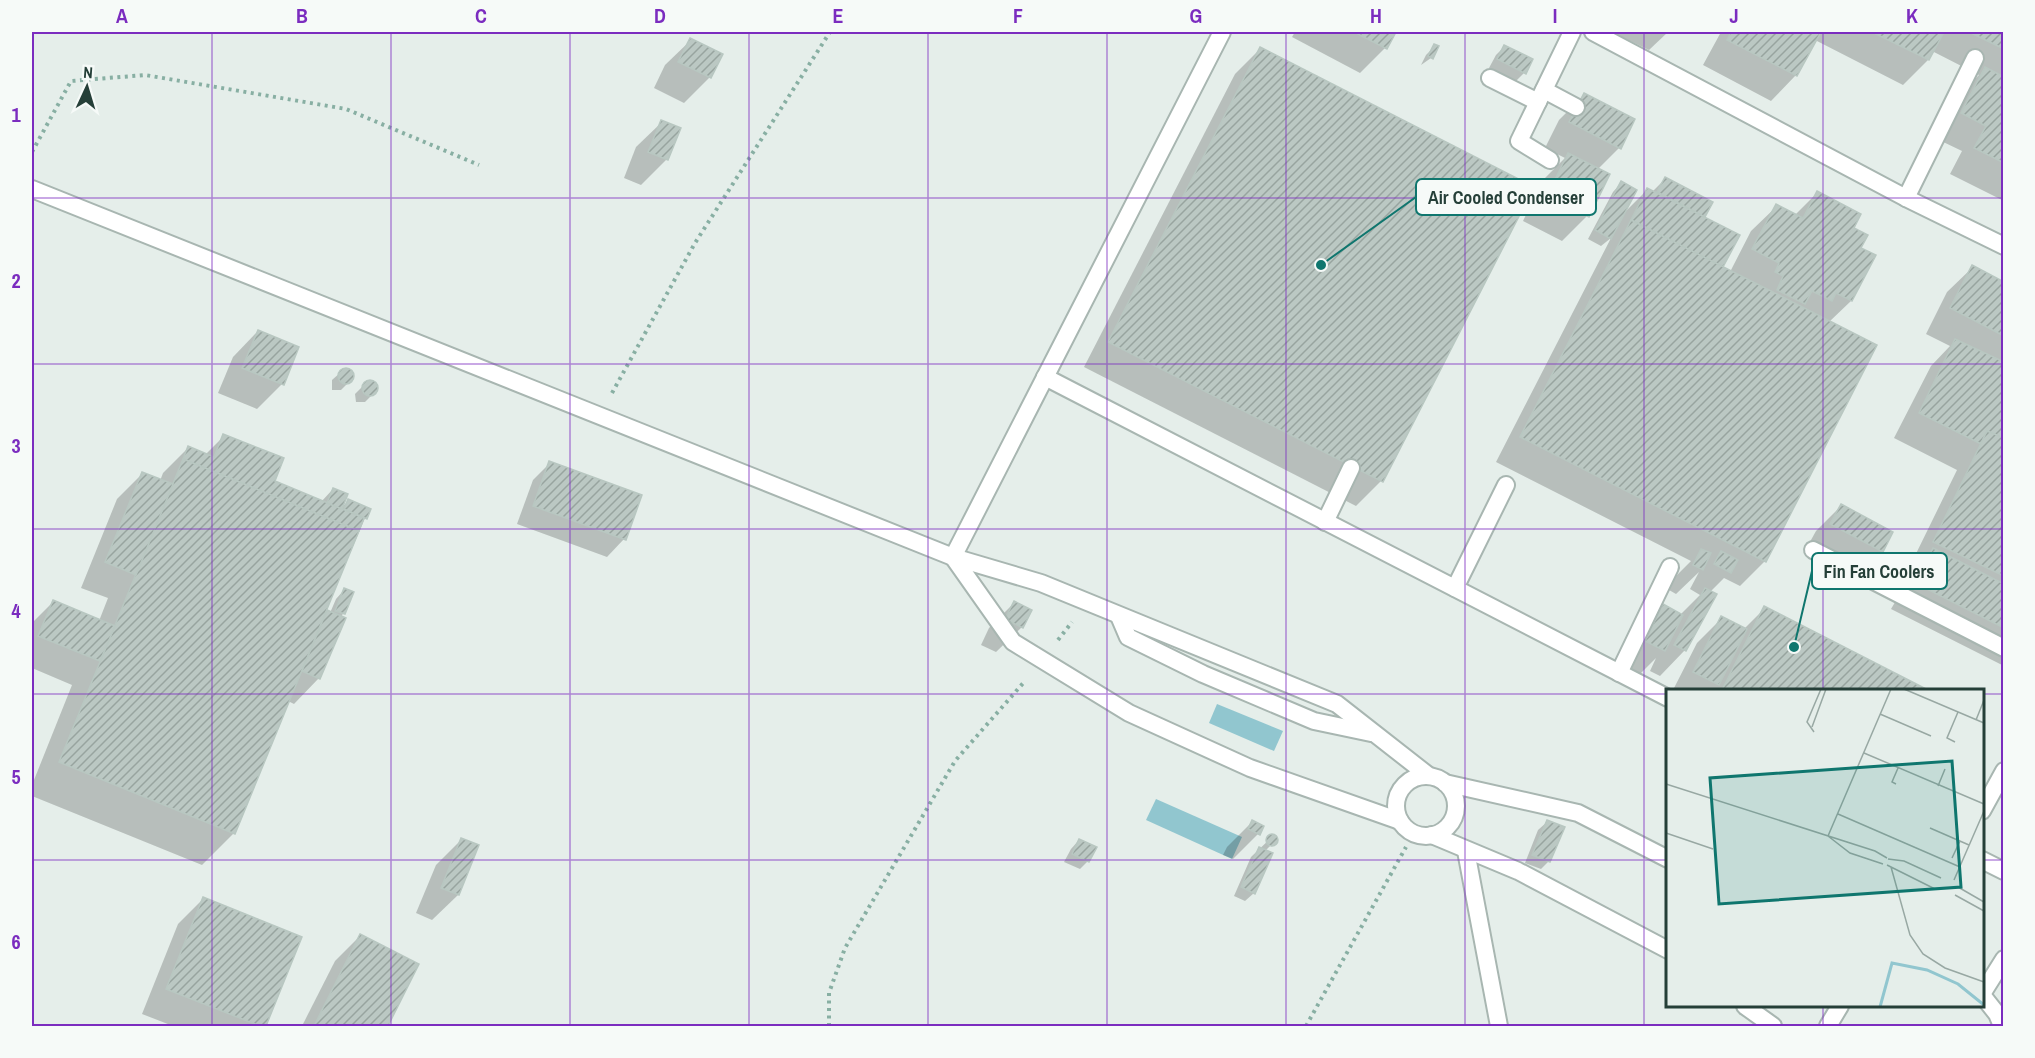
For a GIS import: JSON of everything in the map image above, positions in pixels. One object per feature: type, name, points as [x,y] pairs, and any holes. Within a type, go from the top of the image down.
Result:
[{"type":"lane","points":[[953,556],[1222,32]]},
{"type":"lane","points":[[1550,160],[1519,141],[1572,32]]},
{"type":"lane","points":[[1593,32],[1906,198],[2004,246]]},
{"type":"lane","points":[[1906,198],[1975,58]]},
{"type":"lane","points":[[1490,78],[1576,107]]},
{"type":"lane","points":[[32,189],[953,556],[1041,583],[1337,704],[1437,779],[1455,799],[1456,808],[1448,826],[1432,835]]},
{"type":"lane","points":[[1045,377],[1666,697]]},
{"type":"lane","points":[[1325,522],[1351,468]]},
{"type":"lane","points":[[1455,588],[1506,485]]},
{"type":"lane","points":[[1813,550],[2004,648]]},
{"type":"lane","points":[[953,556],[1013,642],[1129,713],[1250,768],[1400,821],[1414,833],[1432,835],[1518,871],[1666,949]]},
{"type":"lane","points":[[1619,673],[1670,567]]},
{"type":"lane","points":[[1119,616],[1128,637],[1203,674],[1314,721],[1375,733]]},
{"type":"lane","points":[[1984,809],[2004,771]]},
{"type":"lane","points":[[1400,821],[1396,803],[1403,786],[1420,776],[1578,813],[1666,858]]},
{"type":"lane","points":[[1466,851],[1499,1026]]},
{"type":"lane","points":[[1984,861],[2004,871]]},
{"type":"lane","points":[[1984,993],[2004,959]]},
{"type":"lane","points":[[1984,997],[2002,1026]]},
{"type":"lane","points":[[1747,1007],[1773,1026]]},
{"type":"lane","points":[[1828,1026],[1839,1007]]},
{"type":"path","points":[[600,414],[695,243],[830,32]]},
{"type":"path","points":[[32,152],[71,81],[145,75],[346,109],[478,165]]},
{"type":"path","points":[[829,1026],[829,993],[845,948],[956,761],[1042,661],[1087,603]]},
{"type":"path","points":[[1306,1026],[1339,963],[1414,833]]},
{"type":"water","points":[[1217,704],[1283,731],[1274,751],[1209,723]]},
{"type":"water","points":[[1156,799],[1242,837],[1232,859],[1146,820]]},
{"type":"building","points":[[1354,32],[1396,32],[1387,49]]},
{"type":"building","points":[[1731,32],[1821,32],[1797,76],[1727,40]]},
{"type":"building","points":[[1872,32],[1944,32],[1929,60]]},
{"type":"building","points":[[1969,32],[2004,32],[2004,49]]},
{"type":"building","points":[[690,38],[723,54],[711,78],[678,62]]},
{"type":"building","points":[[1434,44],[1439,46],[1433,59],[1428,56]]},
{"type":"building","points":[[1504,45],[1533,59],[1526,74],[1497,59]]},
{"type":"building","points":[[1260,47],[1534,187],[1383,482],[1108,342]]},
{"type":"building","points":[[1985,67],[2004,77],[2004,163],[1974,148],[1986,126],[1961,113]]},
{"type":"building","points":[[1584,93],[1635,119],[1621,149],[1569,122]]},
{"type":"building","points":[[661,120],[681,128],[668,160],[648,152]]},
{"type":"building","points":[[1568,153],[1610,174],[1589,217],[1547,196]]},
{"type":"building","points":[[1665,177],[1713,202],[1705,217],[1657,192]]},
{"type":"building","points":[[1621,181],[1637,190],[1611,239],[1595,230]]},
{"type":"building","points":[[1647,188],[1740,235],[1723,267],[1631,220]]},
{"type":"building","points":[[1817,191],[1861,214],[1854,228],[1868,235],[1861,248],[1876,255],[1852,301],[1836,293],[1832,301],[1812,291],[1805,304],[1777,290],[1783,276],[1775,272],[1779,263],[1752,249],[1776,204],[1803,218]]},
{"type":"building","points":[[1631,220],[1877,345],[1766,562],[1520,437]]},
{"type":"building","points":[[1972,265],[2004,282],[2004,336],[1950,308]]},
{"type":"building","points":[[258,330],[299,347],[284,385],[242,368]]},
{"type":"building","points":[[1955,339],[2004,362],[2004,431],[2001,437],[1987,431],[1981,444],[1919,413]]},
{"type":"building","points":[[346,368],[352,370],[354,376],[352,382],[346,384],[340,382],[338,376],[340,370]]},
{"type":"building","points":[[370,380],[376,382],[378,388],[376,394],[370,396],[364,394],[362,388],[364,382]]},
{"type":"building","points":[[1987,431],[2004,438],[2004,576],[1933,542]]},
{"type":"building","points":[[223,434],[284,458],[275,481],[364,518],[359,531],[183,459],[188,446],[214,457]]},
{"type":"building","points":[[183,459],[359,531],[235,834],[59,762]]},
{"type":"building","points":[[549,461],[642,495],[626,540],[533,506]]},
{"type":"building","points":[[142,472],[173,484],[136,575],[105,562]]},
{"type":"building","points":[[333,488],[348,494],[342,509],[327,503]]},
{"type":"building","points":[[348,499],[371,509],[367,519],[344,509]]},
{"type":"building","points":[[1841,504],[1893,532],[1883,552],[1830,524]]},
{"type":"building","points":[[1933,548],[2004,584],[2004,628],[1915,583]]},
{"type":"building","points":[[1701,549],[1711,553],[1703,570],[1693,565]]},
{"type":"building","points":[[1721,551],[1738,560],[1731,573],[1714,564]]},
{"type":"building","points":[[344,588],[354,592],[345,614],[335,611]]},
{"type":"building","points":[[1705,588],[1717,594],[1686,651],[1674,645]]},
{"type":"building","points":[[53,600],[115,626],[100,661],[38,636]]},
{"type":"building","points":[[1014,601],[1032,610],[1023,628],[1005,619]]},
{"type":"building","points":[[1663,604],[1683,615],[1665,651],[1645,641]]},
{"type":"building","points":[[1764,606],[1926,689],[1726,689],[1723,688]]},
{"type":"building","points":[[327,610],[346,618],[320,679],[302,671]]},
{"type":"building","points":[[1721,616],[1747,629],[1719,685],[1693,672]]},
{"type":"building","points":[[1252,820],[1264,826],[1260,835],[1248,829]]},
{"type":"building","points":[[1547,820],[1565,827],[1550,862],[1532,855]]},
{"type":"building","points":[[1274,834],[1278,840],[1274,846],[1270,846],[1266,838]]},
{"type":"building","points":[[461,838],[479,845],[459,895],[441,888]]},
{"type":"building","points":[[1079,839],[1097,847],[1089,862],[1072,854]]},
{"type":"building","points":[[1259,847],[1273,853],[1255,894],[1241,887]]},
{"type":"building","points":[[203,897],[302,937],[266,1026],[260,1026],[166,989]]},
{"type":"building","points":[[360,934],[419,964],[388,1026],[314,1026]]},
{"type":"place","name":"Air Cooled Condenser","points":[[1321,265]]},
{"type":"place","name":"Fin Fan Coolers","points":[[1794,647]]}]
